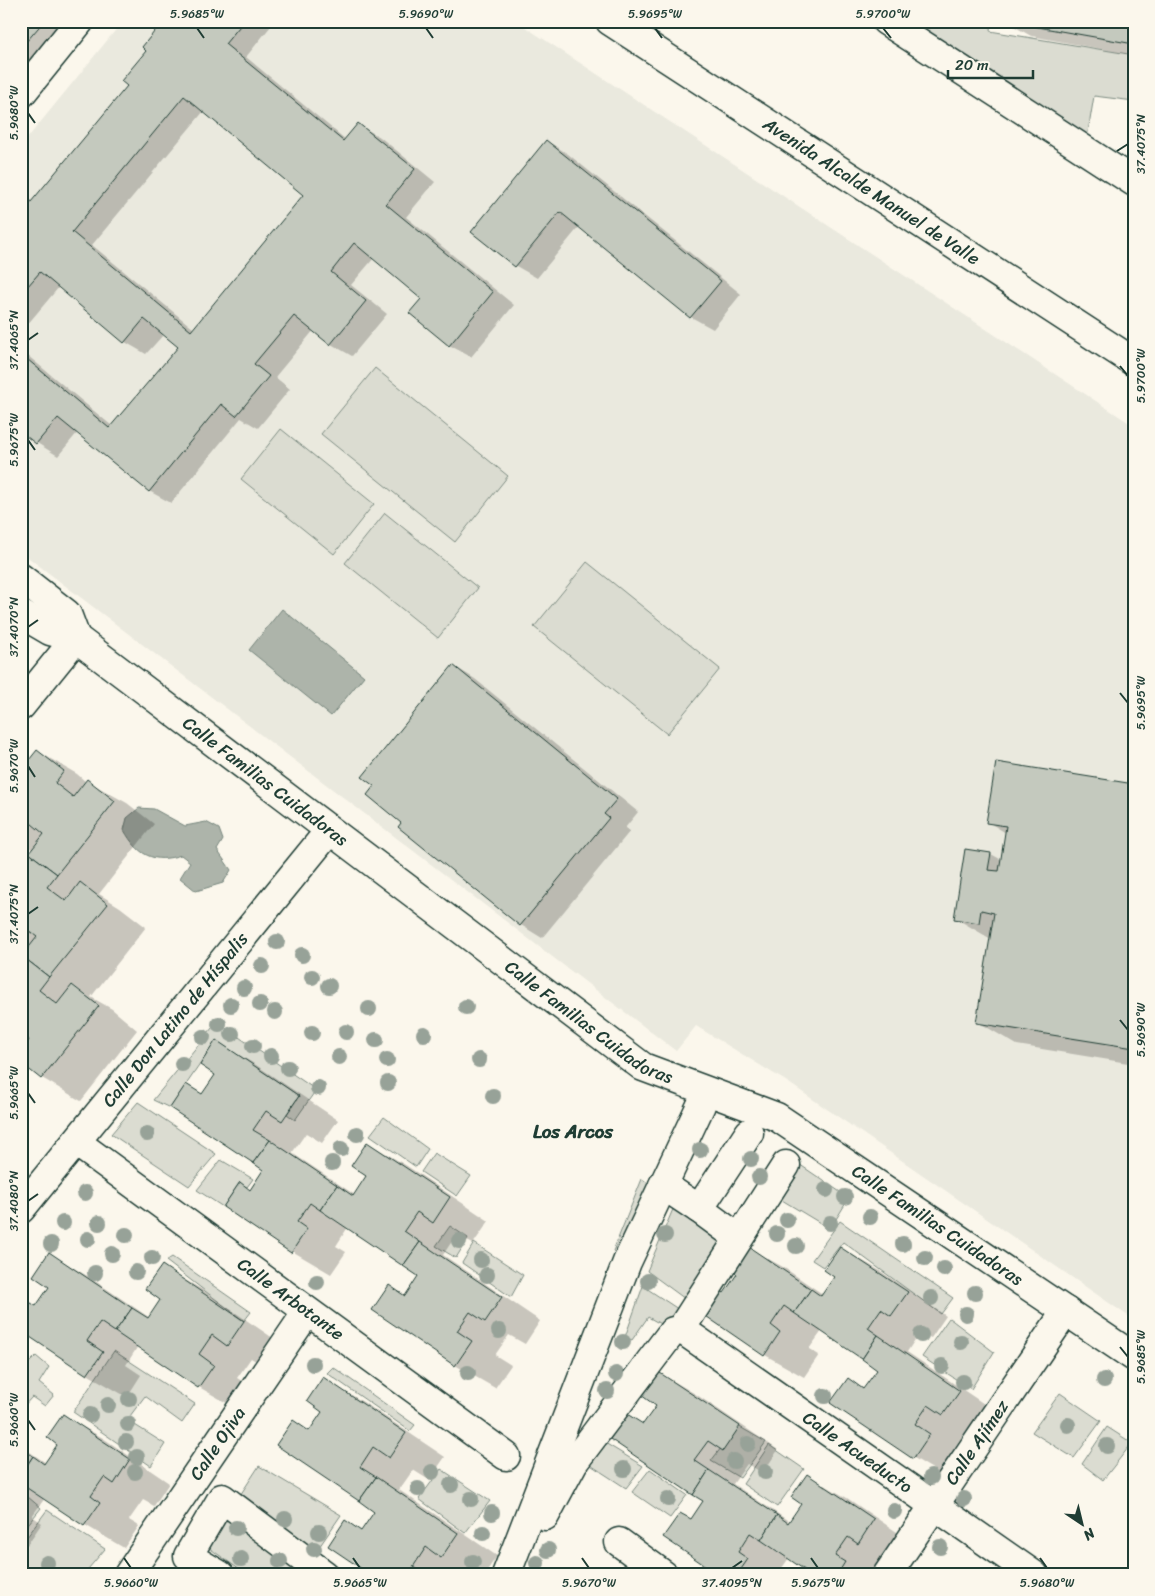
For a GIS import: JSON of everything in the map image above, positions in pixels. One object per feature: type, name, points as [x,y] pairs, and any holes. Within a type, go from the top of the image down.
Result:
[{"type":"street","points":[[21,94],[80,21]]},
{"type":"street","name":"Avenida Alcalde Manuel de Valle","points":[[610,21],[1134,362]]},
{"type":"street","points":[[886,21],[1134,182]]},
{"type":"street","points":[[21,578],[67,614],[76,638],[21,706]]},
{"type":"street","name":"Calle Familias Cuidadoras","points":[[21,614],[50,631],[76,638],[643,1068],[777,1117],[1134,1358]]},
{"type":"street","name":"Calle Don Latino de Híspalis","points":[[21,1209],[329,831]]},
{"type":"street","points":[[506,1575],[627,1262],[700,1105]]},
{"type":"street","points":[[699,1209],[749,1134]]},
{"type":"street","name":"Calle Arbotante","points":[[76,1142],[506,1456]]},
{"type":"street","points":[[525,1526],[535,1534],[574,1462],[677,1330],[786,1165]]},
{"type":"street","points":[[663,1185],[729,1231]]},
{"type":"street","name":"Calle Ajímez","points":[[887,1575],[1066,1311]]},
{"type":"street","name":"Calle Ojiva","points":[[128,1575],[307,1312]]},
{"type":"street","name":"Calle Acueducto","points":[[677,1330],[1034,1575]]},
{"type":"street","points":[[220,1575],[188,1556],[222,1498],[321,1574]]},
{"type":"street","points":[[618,1542],[664,1575]]},
{"type":"shaded area","points":[[123,21],[516,21],[1134,426],[1134,1320],[789,1083],[696,1026],[676,1051],[21,552],[21,146]]},
{"type":"shaded area","points":[[904,21],[991,21],[990,31],[1134,55],[1134,101],[1094,96],[1087,138]]},
{"type":"shaded area","points":[[375,368],[508,476],[455,542],[321,434]]},
{"type":"shaded area","points":[[281,429],[374,504],[334,554],[241,479]]},
{"type":"shaded area","points":[[385,513],[478,588],[438,638],[345,563]]},
{"type":"shaded area","points":[[587,562],[720,669],[667,734],[534,627]]},
{"type":"shaded area","points":[[282,609],[364,676],[331,716],[249,650]]},
{"type":"shaded area","points":[[139,808],[154,809],[185,826],[206,822],[219,829],[223,840],[217,850],[231,870],[223,883],[196,891],[180,878],[190,862],[181,855],[171,858],[154,858],[135,846],[124,830],[127,818]]},
{"type":"shaded area","points":[[217,1022],[316,1090],[295,1120],[287,1114],[299,1096],[216,1041],[170,1108],[153,1100]]},
{"type":"shaded area","points":[[138,1102],[216,1154],[189,1186],[111,1134]]},
{"type":"shaded area","points":[[384,1117],[428,1149],[416,1167],[370,1135]]},
{"type":"shaded area","points":[[434,1153],[471,1176],[457,1196],[421,1172]]},
{"type":"shaded area","points":[[790,1158],[849,1198],[830,1229],[767,1191]]},
{"type":"shaded area","points":[[221,1160],[253,1179],[247,1187],[239,1183],[223,1207],[197,1190]]},
{"type":"shaded area","points":[[642,1179],[666,1195],[620,1255],[613,1251]]},
{"type":"shaded area","points":[[676,1202],[737,1242],[696,1307],[647,1271]]},
{"type":"shaded area","points":[[840,1221],[953,1298],[941,1314],[843,1242],[823,1267],[812,1260]]},
{"type":"shaded area","points":[[450,1226],[468,1238],[456,1258],[436,1246]]},
{"type":"shaded area","points":[[474,1243],[523,1275],[511,1297],[462,1263]]},
{"type":"shaded area","points":[[172,1257],[251,1312],[244,1321],[166,1261]]},
{"type":"shaded area","points":[[643,1286],[684,1313],[673,1331],[648,1317],[632,1340],[625,1337]]},
{"type":"shaded area","points":[[949,1318],[994,1352],[971,1389],[922,1357]]},
{"type":"shaded area","points":[[114,1351],[195,1404],[182,1423],[145,1396],[127,1420],[165,1444],[151,1466],[73,1412]]},
{"type":"shaded area","points":[[36,1356],[49,1367],[39,1383],[54,1395],[45,1406],[32,1397],[21,1409],[21,1371]]},
{"type":"shaded area","points":[[333,1367],[415,1425],[410,1431],[327,1373]]},
{"type":"shaded area","points":[[1060,1393],[1101,1421],[1074,1458],[1032,1432]]},
{"type":"shaded area","points":[[738,1426],[766,1442],[740,1478],[711,1461]]},
{"type":"shaded area","points":[[1107,1427],[1132,1443],[1103,1480],[1082,1464]]},
{"type":"shaded area","points":[[605,1443],[643,1466],[626,1488],[589,1464]]},
{"type":"shaded area","points":[[769,1445],[804,1469],[777,1507],[743,1484]]},
{"type":"shaded area","points":[[259,1466],[341,1515],[313,1556],[235,1503]]},
{"type":"shaded area","points":[[441,1469],[490,1501],[465,1533],[419,1499]]},
{"type":"shaded area","points":[[650,1469],[687,1495],[670,1518],[632,1492]]},
{"type":"shaded area","points":[[28,1497],[41,1508],[21,1533],[21,1506]]},
{"type":"shaded area","points":[[47,1510],[105,1549],[83,1575],[21,1575],[21,1545]]},
{"type":"shaded area","points":[[229,1512],[307,1575],[247,1575],[205,1545]]},
{"type":"building","points":[[21,21],[44,21],[21,48]]},
{"type":"building","points":[[163,21],[244,21],[225,44],[343,141],[358,123],[415,169],[386,204],[493,292],[449,346],[409,313],[421,299],[354,243],[331,272],[366,301],[330,345],[294,316],[254,364],[269,376],[236,416],[221,404],[149,492],[58,418],[36,444],[21,432],[21,354],[109,428],[178,347],[144,319],[124,343],[40,272],[21,294],[21,214],[127,86],[121,81],[146,51],[142,47]],"holes":[[[184,96],[303,195],[191,331],[72,232]]]},
{"type":"building","points":[[1004,21],[1134,21],[1134,44]]},
{"type":"building","points":[[546,140],[721,281],[690,318],[560,212],[515,267],[471,232]]},
{"type":"building","points":[[453,665],[617,799],[604,814],[609,818],[520,926],[398,827],[401,823],[367,795],[374,786],[362,777]]},
{"type":"building","points":[[37,750],[64,771],[55,783],[73,797],[87,779],[115,801],[57,874],[29,853],[44,834],[26,819],[21,826],[21,770]]},
{"type":"building","points":[[996,762],[1134,784],[1134,1048],[976,1023],[994,913],[981,910],[979,923],[954,919],[965,849],[991,853],[988,870],[999,871],[1006,826],[986,823]]},
{"type":"building","points":[[29,853],[57,874],[47,887],[66,901],[80,882],[108,904],[49,977],[22,956],[37,937],[21,925],[21,863]]},
{"type":"building","points":[[22,956],[49,977],[39,990],[57,1004],[72,985],[99,1006],[41,1079],[21,1063],[21,1051],[29,1040],[21,1034]]},
{"type":"building","points":[[216,1040],[299,1096],[282,1121],[266,1111],[253,1130],[270,1140],[253,1163],[170,1108],[186,1084],[202,1094],[215,1075],[200,1065]]},
{"type":"building","points":[[270,1140],[337,1185],[320,1210],[310,1203],[297,1222],[307,1229],[291,1253],[223,1207],[240,1182],[250,1190],[263,1170],[253,1163]]},
{"type":"building","points":[[367,1142],[450,1197],[433,1223],[417,1212],[404,1231],[420,1242],[403,1266],[320,1210],[337,1185],[353,1196],[366,1176],[351,1166]]},
{"type":"building","points":[[420,1242],[502,1297],[485,1322],[470,1312],[457,1331],[472,1341],[455,1366],[372,1310],[389,1285],[405,1296],[418,1276],[403,1266]]},
{"type":"building","points":[[743,1243],[811,1289],[794,1313],[784,1306],[771,1325],[780,1332],[764,1356],[697,1310],[713,1285],[724,1293],[737,1274],[727,1267]]},
{"type":"building","points":[[840,1247],[908,1292],[891,1316],[881,1309],[868,1328],[878,1335],[862,1359],[794,1313],[811,1289],[821,1296],[834,1277],[824,1270]]},
{"type":"building","points":[[49,1252],[132,1308],[115,1332],[100,1322],[87,1341],[103,1352],[87,1375],[21,1331],[21,1297],[36,1306],[49,1287],[33,1276]]},
{"type":"building","points":[[162,1265],[244,1321],[227,1346],[212,1335],[199,1354],[214,1365],[198,1388],[115,1332],[132,1308],[148,1318],[160,1300],[145,1289]]},
{"type":"building","points":[[878,1335],[960,1391],[943,1415],[928,1405],[915,1424],[930,1434],[913,1459],[830,1403],[848,1378],[863,1389],[877,1370],[862,1359]]},
{"type":"building","points":[[657,1371],[740,1426],[723,1451],[708,1441],[694,1460],[709,1470],[693,1495],[610,1439],[627,1414],[643,1424],[656,1406],[641,1395]]},
{"type":"building","points":[[323,1377],[406,1433],[389,1458],[373,1447],[360,1467],[376,1477],[359,1501],[276,1445],[293,1420],[309,1431],[322,1412],[307,1401]]},
{"type":"building","points":[[63,1414],[130,1459],[114,1484],[104,1477],[91,1496],[100,1503],[84,1526],[21,1484],[21,1474],[33,1456],[44,1464],[57,1445],[47,1437]]},
{"type":"building","points":[[21,1448],[33,1456],[21,1474]]},
{"type":"building","points":[[709,1470],[777,1515],[761,1540],[750,1533],[738,1552],[748,1559],[737,1575],[719,1575],[663,1537],[680,1513],[691,1519],[703,1501],[693,1495]]},
{"type":"building","points":[[807,1474],[874,1519],[858,1544],[848,1537],[835,1556],[845,1562],[837,1575],[812,1575],[761,1540],[777,1515],[788,1523],[801,1504],[791,1497]]},
{"type":"building","points":[[376,1477],[458,1533],[441,1558],[426,1547],[413,1567],[425,1575],[371,1575],[328,1546],[345,1520],[361,1531],[374,1512],[359,1501]]},
{"type":"district","name":"Los Arcos","points":[[573,1131]]}]
